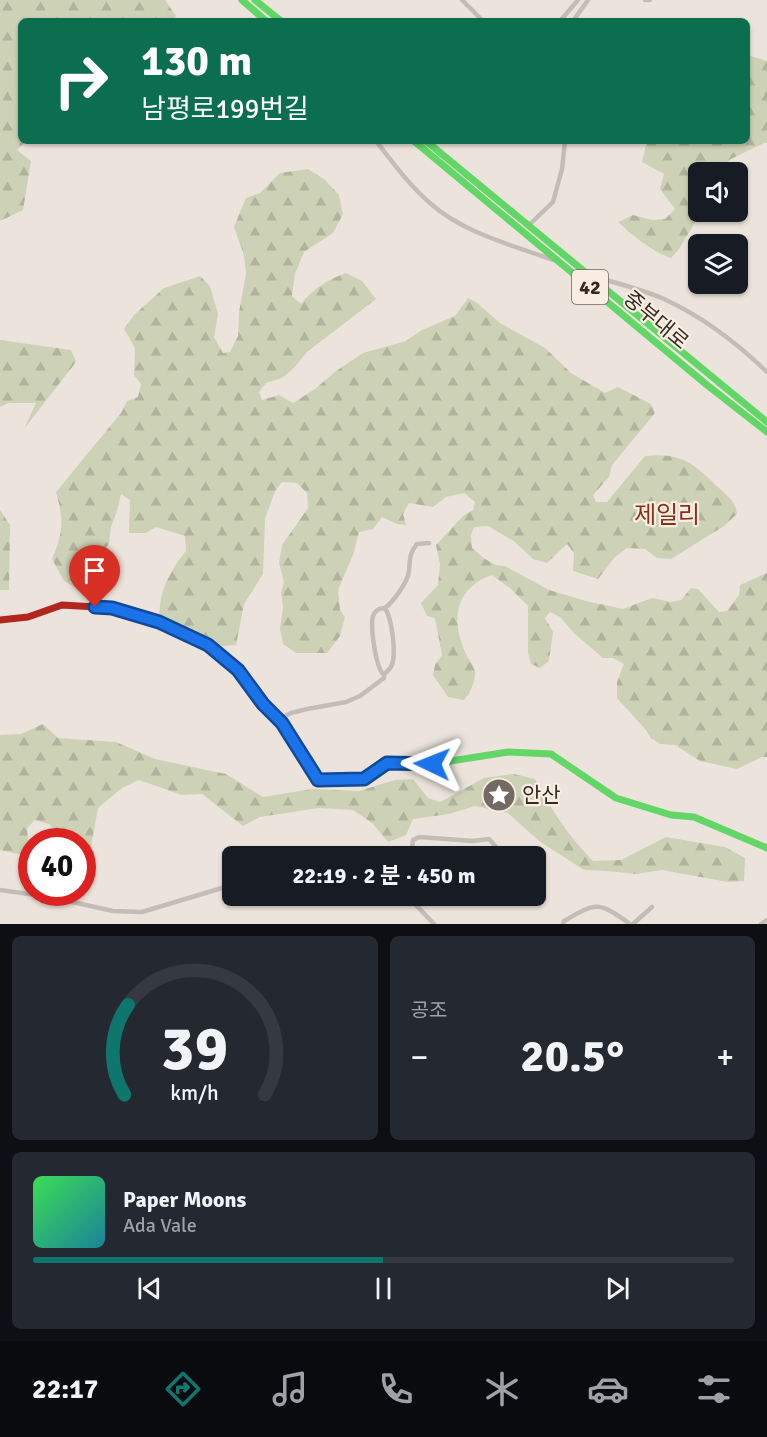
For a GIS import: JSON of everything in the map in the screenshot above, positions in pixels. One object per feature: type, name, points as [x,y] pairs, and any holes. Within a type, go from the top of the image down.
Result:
[{"type":"main road","points":[[242,0],[263,18]]},
{"type":"main road","points":[[256,1],[277,18]]},
{"type":"main road","name":"중부대로","points":[[418,144],[706,385],[767,432]]},
{"type":"main road","name":"중부대로","points":[[430,144],[767,422]]},
{"type":"main road","points":[[0,620],[28,617],[62,605],[112,608],[159,622],[208,645],[238,670],[263,704],[279,719],[318,780],[364,779],[387,763],[432,764],[508,752],[551,754],[616,798],[671,815],[694,817],[767,848]]},
{"type":"street","points":[[462,0],[480,18]]},
{"type":"street","points":[[568,18],[565,16],[578,0]]},
{"type":"street","points":[[574,18],[588,0]]},
{"type":"street","points":[[645,0],[650,0]]},
{"type":"street","points":[[378,144],[431,205],[454,220],[483,234],[562,263]]},
{"type":"street","points":[[528,226],[553,202],[562,169],[565,144]]},
{"type":"street","points":[[587,274],[662,299],[708,323],[748,353],[767,372]]},
{"type":"street","points":[[384,675],[376,660],[372,627],[374,613],[385,608],[394,598],[408,575],[412,549],[417,544],[429,543]]},
{"type":"street","points":[[279,719],[291,713],[346,702],[384,678],[391,667],[394,654],[390,617],[385,608]]},
{"type":"street","points":[[412,846],[413,840],[419,837],[474,841],[489,839],[495,846]]},
{"type":"street","points":[[0,890],[50,897],[113,911],[142,912],[222,888]]},
{"type":"street","points":[[417,906],[434,924]]},
{"type":"street","points":[[563,924],[564,921],[590,907],[602,907],[631,924],[652,907]]},
{"type":"street","points":[[761,924],[767,921]]},
{"type":"green space","points":[[0,0],[165,0],[176,16],[175,18],[18,18],[18,144],[23,144],[17,150],[31,161],[23,210],[0,221]]},
{"type":"green space","points":[[750,56],[767,61],[767,143],[727,162],[688,162],[688,222],[695,222],[671,258],[649,247],[618,222],[633,215],[652,220],[665,219],[675,209],[660,189],[664,174],[642,162],[647,144],[750,144]]},
{"type":"green space","points":[[308,169],[325,180],[339,195],[343,214],[333,233],[304,252],[295,274],[292,296],[301,304],[321,285],[346,273],[362,281],[376,299],[307,352],[282,378],[266,383],[259,392],[262,400],[279,395],[293,403],[363,353],[406,341],[422,330],[455,316],[468,298],[500,323],[545,348],[571,373],[605,393],[618,387],[651,404],[655,413],[612,465],[609,477],[593,495],[596,502],[607,502],[645,456],[669,456],[695,466],[731,499],[737,514],[724,526],[671,559],[657,558],[645,549],[627,548],[615,557],[598,579],[573,571],[574,553],[567,544],[547,563],[533,559],[515,542],[488,526],[474,527],[471,535],[472,548],[496,565],[505,566],[549,590],[623,609],[652,598],[671,602],[681,600],[691,588],[698,589],[719,612],[727,611],[739,595],[740,585],[767,573],[767,757],[762,757],[737,769],[700,761],[675,745],[660,744],[651,738],[617,698],[617,682],[624,664],[613,658],[603,658],[575,634],[560,617],[550,612],[545,618],[553,632],[549,661],[540,668],[531,664],[528,653],[528,606],[492,575],[470,588],[459,607],[458,629],[474,669],[475,679],[464,700],[448,697],[433,675],[435,665],[442,655],[435,618],[427,616],[421,603],[438,585],[440,564],[436,545],[463,516],[473,510],[475,502],[464,493],[446,497],[433,507],[409,503],[403,514],[406,525],[397,524],[382,517],[373,529],[359,532],[353,555],[338,590],[340,610],[345,617],[340,636],[327,653],[296,653],[283,644],[280,629],[283,607],[281,593],[284,582],[279,563],[282,545],[308,508],[307,493],[297,483],[282,482],[275,491],[265,519],[263,574],[244,604],[236,645],[222,646],[207,641],[159,617],[166,581],[186,551],[185,536],[156,527],[146,533],[129,533],[130,500],[121,494],[111,527],[109,544],[99,556],[86,593],[64,581],[52,559],[61,526],[56,492],[121,413],[127,401],[138,397],[141,384],[134,375],[135,348],[124,329],[134,315],[164,288],[200,276],[210,286],[218,314],[214,337],[223,353],[230,352],[238,336],[239,312],[246,274],[244,255],[234,227],[246,198],[260,193],[280,173]]},
{"type":"green space","points":[[0,340],[71,350],[76,362],[24,429],[36,403],[8,403],[0,407]]},
{"type":"green space","points":[[0,510],[10,525],[9,590],[0,590]]},
{"type":"green space","points":[[43,724],[58,738],[116,742],[155,759],[226,774],[263,797],[312,789],[359,791],[395,780],[413,779],[428,798],[440,802],[484,778],[514,774],[535,779],[561,822],[593,861],[621,860],[666,837],[725,847],[745,858],[744,881],[728,882],[662,870],[636,874],[584,870],[539,841],[508,813],[475,806],[449,814],[413,819],[406,835],[388,842],[372,823],[353,810],[319,808],[260,817],[243,826],[202,794],[182,795],[139,780],[122,788],[98,808],[94,828],[53,828],[49,824],[35,820],[27,828],[18,828],[18,854],[0,850],[0,735],[21,734]]},
{"type":"traffic: fast","points":[[242,0],[263,18]]},
{"type":"traffic: fast","points":[[255,0],[277,18]]},
{"type":"traffic: fast","points":[[418,144],[707,385],[767,432]]},
{"type":"traffic: fast","points":[[430,144],[767,422]]},
{"type":"traffic: fast","points":[[199,641],[208,645],[238,670],[263,704],[282,723],[318,780],[364,779],[387,763],[432,764],[508,752],[551,754],[616,798],[671,815],[694,817],[767,848]]},
{"type":"traffic: jam","points":[[0,620],[28,617],[62,605],[112,608],[159,622],[199,641]]},
{"type":"place","name":"안산","points":[[499,795]]},
{"type":"district","name":"제일리","points":[[667,515]]},
{"type":"route","points":[[95,607],[112,608],[159,622],[208,645],[238,670],[263,704],[282,723],[318,780],[364,779],[387,763],[432,764]]}]
